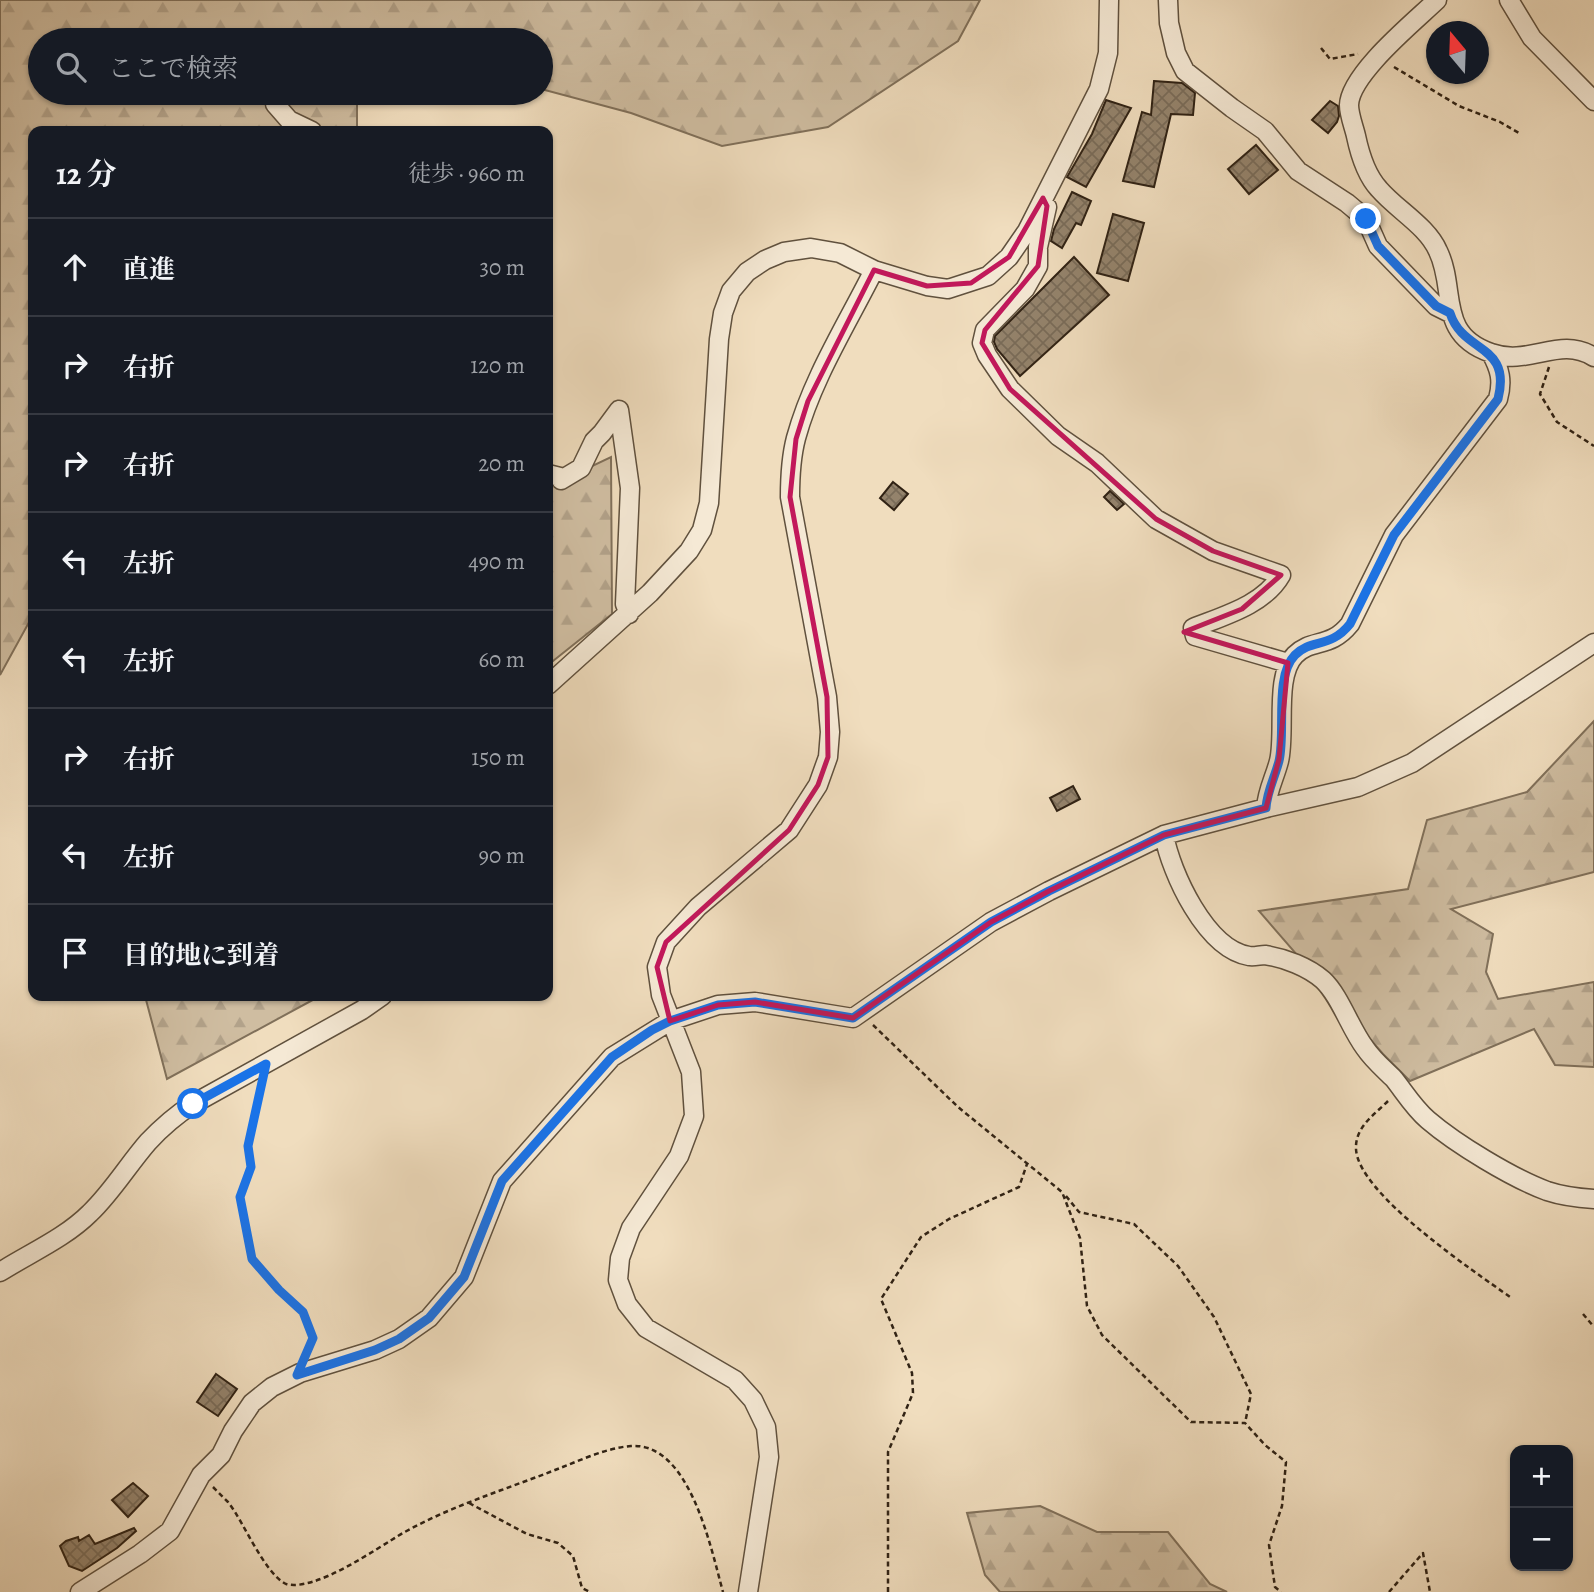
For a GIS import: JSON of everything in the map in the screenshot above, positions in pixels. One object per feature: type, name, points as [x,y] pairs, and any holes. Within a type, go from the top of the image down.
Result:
[{"type":"street","points":[[553,680],[629,614],[689,551],[702,530],[709,503],[719,339],[723,313],[731,291],[747,272],[765,260],[783,252],[811,248],[840,253],[874,270],[928,286],[948,289],[988,275],[1009,257],[1027,231],[1099,89],[1108,53],[1109,0]]},
{"type":"street","points":[[1168,0],[1169,23],[1176,53],[1185,71],[1265,131],[1298,171],[1347,203],[1366,219],[1378,246],[1436,306],[1450,313]]},
{"type":"street","points":[[1437,0],[1356,82],[1349,106],[1366,169],[1378,188],[1436,246],[1447,275],[1450,313],[1454,324],[1463,335],[1491,353],[1521,358],[1564,348],[1578,349],[1594,357]]},
{"type":"street","points":[[1509,0],[1532,38],[1594,101]]},
{"type":"street","points":[[276,105],[289,120],[302,126]]},
{"type":"street","points":[[1043,198],[1047,206],[1038,247],[1038,266],[1025,289],[985,330],[982,343],[987,355],[1010,389],[1058,436],[1097,463],[1156,519],[1213,551],[1281,575],[1275,585],[1242,609],[1193,628],[1195,636],[1288,663]]},
{"type":"street","points":[[748,1592],[769,1457],[766,1427],[753,1400],[735,1380],[646,1328],[627,1304],[618,1280],[620,1258],[631,1228],[679,1156],[694,1116],[691,1072],[661,995],[657,967],[666,942],[698,907],[789,830],[814,793],[828,757],[830,732],[827,697],[790,497],[790,469],[808,401],[874,270]]},
{"type":"street","points":[[1266,808],[1267,795],[1279,759],[1284,678],[1288,663],[1302,649],[1341,635],[1350,624],[1394,535],[1498,399],[1501,375],[1491,353]]},
{"type":"street","points":[[553,475],[561,480],[581,468],[594,441],[618,410],[626,449],[629,488],[625,604],[629,614]]},
{"type":"street","points":[[80,1592],[170,1531],[201,1475],[221,1455],[251,1403],[272,1387],[297,1375],[387,1345],[429,1318],[464,1277],[502,1181],[612,1057],[670,1021],[718,1005],[755,1002],[853,1018],[991,922],[1049,891],[1164,835],[1266,808],[1358,788],[1412,762],[1594,643]]},
{"type":"street","points":[[1164,835],[1178,875],[1202,923],[1216,940],[1248,956],[1265,955],[1302,966],[1325,982],[1359,1040],[1429,1121],[1486,1160],[1546,1191],[1594,1199]]},
{"type":"street","points":[[0,1272],[88,1216],[169,1120],[375,1001]]},
{"type":"path","points":[[1321,48],[1330,58],[1359,54],[1373,62],[1398,68],[1459,106],[1500,121],[1519,133]]},
{"type":"path","points":[[1545,352],[1551,360],[1541,394],[1556,422],[1594,446]]},
{"type":"path","points":[[860,1013],[958,1107],[1062,1192],[1079,1212],[1134,1224],[1178,1266],[1214,1317],[1251,1394],[1245,1423]]},
{"type":"path","points":[[266,1064],[248,1146],[251,1167],[240,1197],[252,1259],[303,1312],[313,1338],[297,1375]]},
{"type":"path","points":[[1400,1089],[1359,1129],[1356,1150],[1368,1178],[1420,1232],[1510,1297]]},
{"type":"path","points":[[888,1592],[888,1452],[914,1394],[912,1374],[881,1299],[921,1237],[949,1219],[1019,1187],[1027,1164]]},
{"type":"path","points":[[1062,1192],[1080,1238],[1087,1306],[1102,1335],[1191,1422],[1245,1423],[1265,1445],[1286,1462],[1282,1506],[1269,1545],[1275,1587],[1281,1592]]},
{"type":"path","points":[[1583,1314],[1594,1327]]},
{"type":"path","points":[[201,1475],[228,1503],[279,1580],[288,1585],[314,1585],[337,1575],[441,1513],[598,1453],[631,1446],[650,1448],[672,1466],[689,1487],[703,1521],[723,1592]]},
{"type":"path","points":[[469,1503],[527,1534],[558,1543],[573,1556],[581,1590],[590,1592]]},
{"type":"path","points":[[1389,1592],[1423,1553],[1430,1592]]},
{"type":"highlighted area","points":[[1043,198],[1047,206],[1038,266],[985,330],[982,343],[1010,389],[1156,519],[1213,551],[1281,575],[1242,609],[1184,632],[1288,663],[1279,759],[1266,808],[1164,835],[1049,891],[991,922],[853,1018],[755,1002],[718,1005],[670,1021],[657,967],[666,942],[789,830],[818,785],[828,757],[827,697],[790,497],[796,439],[808,401],[874,270],[927,286],[971,283],[1009,257]]},
{"type":"green space","points":[[0,0],[980,0],[958,41],[828,127],[722,146],[631,113],[553,92],[553,28],[28,28],[28,105],[357,105],[357,126],[28,126],[28,624],[0,675]]},
{"type":"green space","points":[[611,457],[612,614],[553,661],[553,485]]},
{"type":"green space","points":[[1594,721],[1594,872],[1451,909],[1493,934],[1486,972],[1498,999],[1594,982],[1594,1067],[1555,1065],[1534,1029],[1410,1081],[1383,1054],[1259,911],[1408,889],[1427,820],[1527,792]]},
{"type":"green space","points":[[146,1001],[311,1001],[167,1079]]},
{"type":"green space","points":[[1040,1506],[1097,1532],[1168,1532],[1210,1584],[1227,1592],[1000,1592],[985,1575],[967,1513]]},
{"type":"building","points":[[1154,81],[1182,83],[1195,93],[1193,115],[1171,114],[1154,187],[1123,181],[1142,112],[1151,115]]},
{"type":"building","points":[[1106,100],[1131,108],[1086,187],[1067,177],[1092,134]]},
{"type":"building","points":[[1330,101],[1338,106],[1339,116],[1328,133],[1312,120]]},
{"type":"building","points":[[1256,145],[1278,170],[1249,194],[1228,169]]},
{"type":"building","points":[[1072,192],[1091,201],[1081,225],[1076,223],[1062,248],[1051,241]]},
{"type":"building","points":[[1113,214],[1144,223],[1128,281],[1097,273]]},
{"type":"building","points":[[1074,257],[1109,295],[1020,376],[997,349],[995,336]]},
{"type":"building","points":[[893,482],[908,494],[894,510],[880,498]]},
{"type":"building","points":[[1110,491],[1124,504],[1117,510],[1104,497]]},
{"type":"building","points":[[1073,786],[1080,799],[1057,811],[1050,798]]},
{"type":"building","points":[[216,1374],[237,1389],[218,1416],[197,1402]]},
{"type":"building","points":[[133,1483],[148,1496],[128,1517],[112,1500]]},
{"type":"building","points":[[134,1528],[136,1531],[117,1548],[82,1571],[69,1566],[60,1546],[66,1541],[78,1537],[79,1541],[89,1535],[95,1544]]},
{"type":"route","points":[[193,1104],[266,1064],[248,1146],[251,1167],[240,1197],[252,1259],[303,1312],[313,1338],[297,1375],[375,1350],[399,1339],[429,1318],[464,1277],[502,1181],[612,1057],[652,1030],[718,1005],[755,1002],[853,1018],[991,922],[1049,891],[1164,835],[1266,808],[1267,795],[1279,759],[1286,666],[1302,649],[1332,640],[1341,635],[1350,624],[1394,535],[1498,399],[1501,385],[1501,375],[1491,353],[1463,335],[1454,324],[1450,313],[1436,306],[1378,246],[1366,219]]}]
